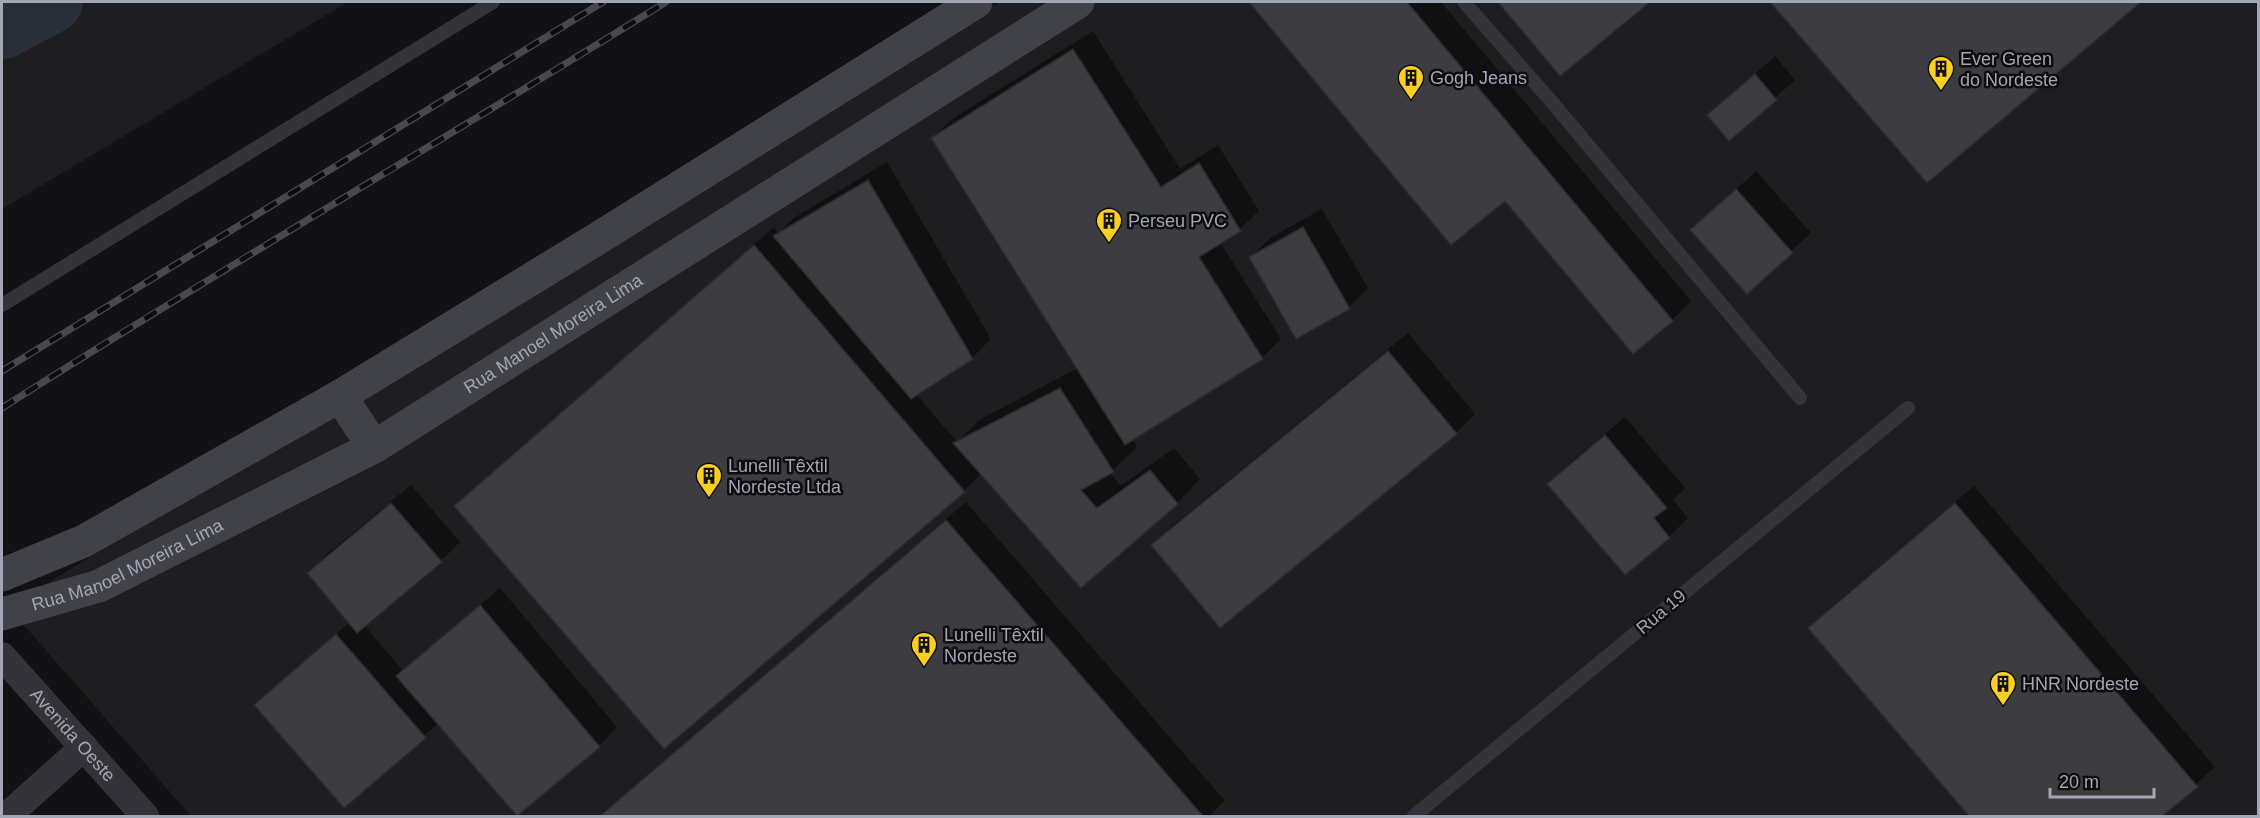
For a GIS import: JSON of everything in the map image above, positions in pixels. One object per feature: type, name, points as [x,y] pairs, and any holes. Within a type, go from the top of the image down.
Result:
[{"type":"street","name":"Rua Manoel Moreira Lima","points":[[2,575],[84,541],[340,396],[976,2]]},
{"type":"street","name":"Rua Manoel Moreira Lima","points":[[2,614],[99,586],[374,447],[1078,2]]},
{"type":"street","points":[[340,396],[374,447]]},
{"type":"street","name":"Avenida Oeste","points":[[2,656],[145,816]]},
{"type":"street","points":[[7,816],[84,747]]},
{"type":"lane","points":[[2,305],[493,2]]},
{"type":"lane","points":[[1464,2],[1551,101],[1800,398]]},
{"type":"lane","name":"Rua 19","points":[[1414,816],[1908,408]]},
{"type":"shaded area","points":[[2,2],[348,2],[2,209]]},
{"type":"shaded area","points":[[1000,2],[2258,2],[2258,816],[191,816],[8,607]]},
{"type":"building","name":"Gogh Jeans","points":[[1249,2],[1407,2],[1673,321],[1633,354],[1505,201],[1451,245]]},
{"type":"building","points":[[1498,2],[1650,2],[1560,76]]},
{"type":"building","name":"Ever Green do Nordeste","points":[[1770,2],[2141,2],[1927,183]]},
{"type":"building","name":"Perseu PVC","points":[[1073,49],[1161,187],[1199,163],[1241,231],[1199,257],[1263,359],[1125,445],[931,138]]},
{"type":"building","points":[[1755,74],[1777,100],[1729,141],[1707,115]]},
{"type":"building","points":[[868,180],[973,359],[911,399],[773,236]]},
{"type":"building","points":[[1736,189],[1793,253],[1747,294],[1690,230]]},
{"type":"building","name":"Perseu PVC","points":[[1303,227],[1350,309],[1296,339],[1249,257]]},
{"type":"building","name":"Lunelli Têxtil Nordeste Ltda","points":[[754,245],[965,492],[664,749],[454,506]]},
{"type":"building","points":[[1388,351],[1457,434],[1220,628],[1151,545]]},
{"type":"building","points":[[1060,388],[1114,472],[1081,490],[1097,508],[1150,470],[1178,504],[1081,588],[953,443]]},
{"type":"building","points":[[1605,435],[1667,508],[1654,518],[1670,538],[1625,575],[1547,484]]},
{"type":"building","points":[[391,503],[442,562],[357,633],[307,573]]},
{"type":"building","name":"HNR Nordeste","points":[[1955,503],[2198,787],[2162,816],[1969,816],[1808,628]]},
{"type":"building","name":"Lunelli Têxtil Nordeste","points":[[946,520],[1203,816],[600,816]]},
{"type":"building","points":[[480,605],[600,747],[517,816],[396,676]]},
{"type":"building","points":[[336,634],[426,738],[344,808],[254,705]]},
{"type":"waterway","points":[[2,28],[51,2]]},
{"type":"railway","points":[[2,371],[603,2]]},
{"type":"railway","points":[[2,408],[167,305],[666,2]]},
{"type":"place","name":"Ever Green do Nordeste","points":[[1941,92]]},
{"type":"place","name":"Gogh Jeans","points":[[1411,101]]},
{"type":"place","name":"Perseu PVC","points":[[1109,244]]},
{"type":"place","name":"Lunelli Têxtil Nordeste Ltda","points":[[709,499]]},
{"type":"place","name":"Lunelli Têxtil Nordeste","points":[[924,668]]},
{"type":"place","name":"HNR Nordeste","points":[[2003,707]]}]
